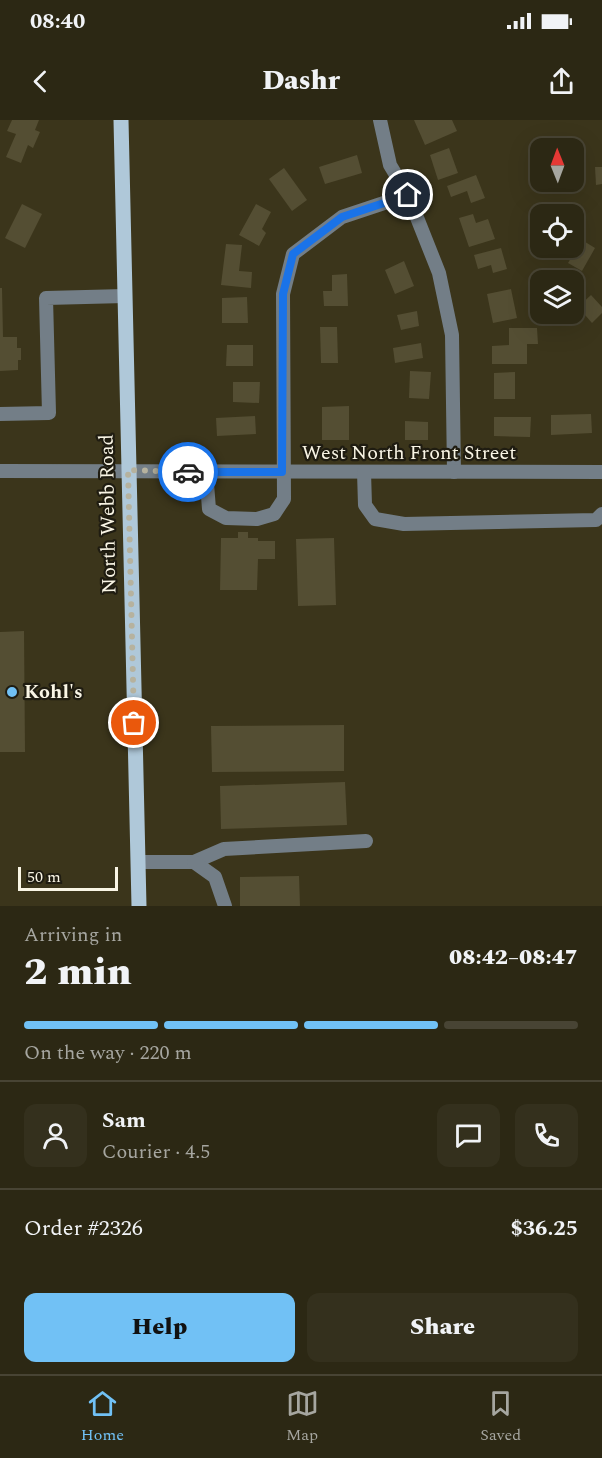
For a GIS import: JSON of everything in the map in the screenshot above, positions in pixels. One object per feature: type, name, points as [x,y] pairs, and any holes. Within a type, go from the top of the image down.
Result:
[{"type":"main road","name":"North Webb Road","points":[[121,120],[139,906]]},
{"type":"street","points":[[380,120],[390,165],[408,195],[439,273],[453,339],[454,472]]},
{"type":"street","points":[[206,471],[209,509],[226,518],[257,519],[274,514],[284,499],[282,472],[283,294],[293,254],[342,217],[408,195]]},
{"type":"street","points":[[0,414],[49,412],[46,298],[125,296]]},
{"type":"street","name":"West North Front Street","points":[[0,471],[602,472]]},
{"type":"street","points":[[364,472],[365,505],[375,519],[404,524],[596,520],[602,514]]},
{"type":"street","points":[[138,862],[194,862],[224,849],[366,841]]},
{"type":"street","points":[[194,862],[215,877],[225,906]]},
{"type":"building","points":[[12,120],[39,120],[35,130],[40,132],[33,148],[28,145],[21,163],[6,157],[16,134],[7,131]]},
{"type":"building","points":[[414,120],[452,120],[457,131],[425,145]]},
{"type":"building","points":[[449,148],[458,173],[438,180],[430,155]]},
{"type":"building","points":[[357,155],[362,173],[325,184],[319,167]]},
{"type":"building","points":[[595,167],[602,167],[602,184],[596,185]]},
{"type":"building","points":[[284,168],[307,200],[292,211],[269,179]]},
{"type":"building","points":[[476,175],[485,198],[471,203],[467,191],[451,197],[447,186]]},
{"type":"building","points":[[22,204],[42,214],[25,248],[5,238]]},
{"type":"building","points":[[256,204],[271,212],[262,229],[266,233],[259,246],[239,235]]},
{"type":"building","points":[[473,214],[476,223],[488,219],[495,239],[469,247],[459,218]]},
{"type":"building","points":[[584,241],[595,248],[583,270],[568,263],[571,258],[584,258]]},
{"type":"building","points":[[226,244],[242,245],[239,271],[252,272],[251,288],[221,285]]},
{"type":"building","points":[[501,248],[507,269],[493,273],[491,265],[478,269],[474,255]]},
{"type":"building","points":[[404,261],[414,286],[395,294],[385,270]]},
{"type":"building","points":[[347,274],[348,306],[324,306],[323,291],[332,291],[332,275]]},
{"type":"building","points":[[0,288],[2,288],[3,337],[17,337],[17,348],[21,348],[18,370],[0,371]]},
{"type":"building","points":[[511,289],[517,318],[493,323],[487,294]]},
{"type":"building","points":[[591,295],[602,307],[602,313],[592,323],[584,314],[584,301]]},
{"type":"building","points":[[247,297],[248,323],[222,323],[222,298]]},
{"type":"building","points":[[417,311],[419,326],[401,330],[397,315]]},
{"type":"building","points":[[320,327],[337,327],[338,363],[321,363]]},
{"type":"building","points":[[509,328],[537,328],[538,344],[527,344],[527,364],[492,364],[492,346],[509,345]]},
{"type":"building","points":[[421,343],[423,358],[395,363],[393,348]]},
{"type":"building","points":[[227,345],[253,345],[253,366],[226,366]]},
{"type":"building","points":[[410,371],[431,372],[429,399],[409,398]]},
{"type":"building","points":[[515,372],[515,399],[494,399],[494,373]]},
{"type":"building","points":[[233,382],[260,382],[259,403],[233,402]]},
{"type":"building","points":[[349,406],[349,440],[322,440],[322,407]]},
{"type":"building","points":[[591,414],[592,433],[551,435],[551,415]]},
{"type":"building","points":[[255,416],[256,434],[217,436],[216,418]]},
{"type":"building","points":[[494,417],[531,417],[530,437],[494,436]]},
{"type":"building","points":[[405,421],[428,422],[428,440],[405,440]]},
{"type":"building","points":[[238,532],[248,532],[248,538],[258,538],[258,541],[275,541],[275,559],[258,559],[257,590],[220,590],[221,538],[238,538]]},
{"type":"building","points":[[334,538],[336,605],[298,606],[296,539]]},
{"type":"building","name":"Kohl's","points":[[24,631],[25,752],[0,752],[0,632]]},
{"type":"building","points":[[344,725],[344,771],[212,772],[211,726]]},
{"type":"building","points":[[345,782],[347,825],[221,829],[220,786]]},
{"type":"building","points":[[299,876],[300,906],[240,906],[240,877]]},
{"type":"way so far","points":[[134,723],[128,470],[188,472]]},
{"type":"place","name":"Kohl's","points":[[12,692]]},
{"type":"route","points":[[188,472],[282,472],[283,294],[293,254],[342,217],[408,195]]}]
